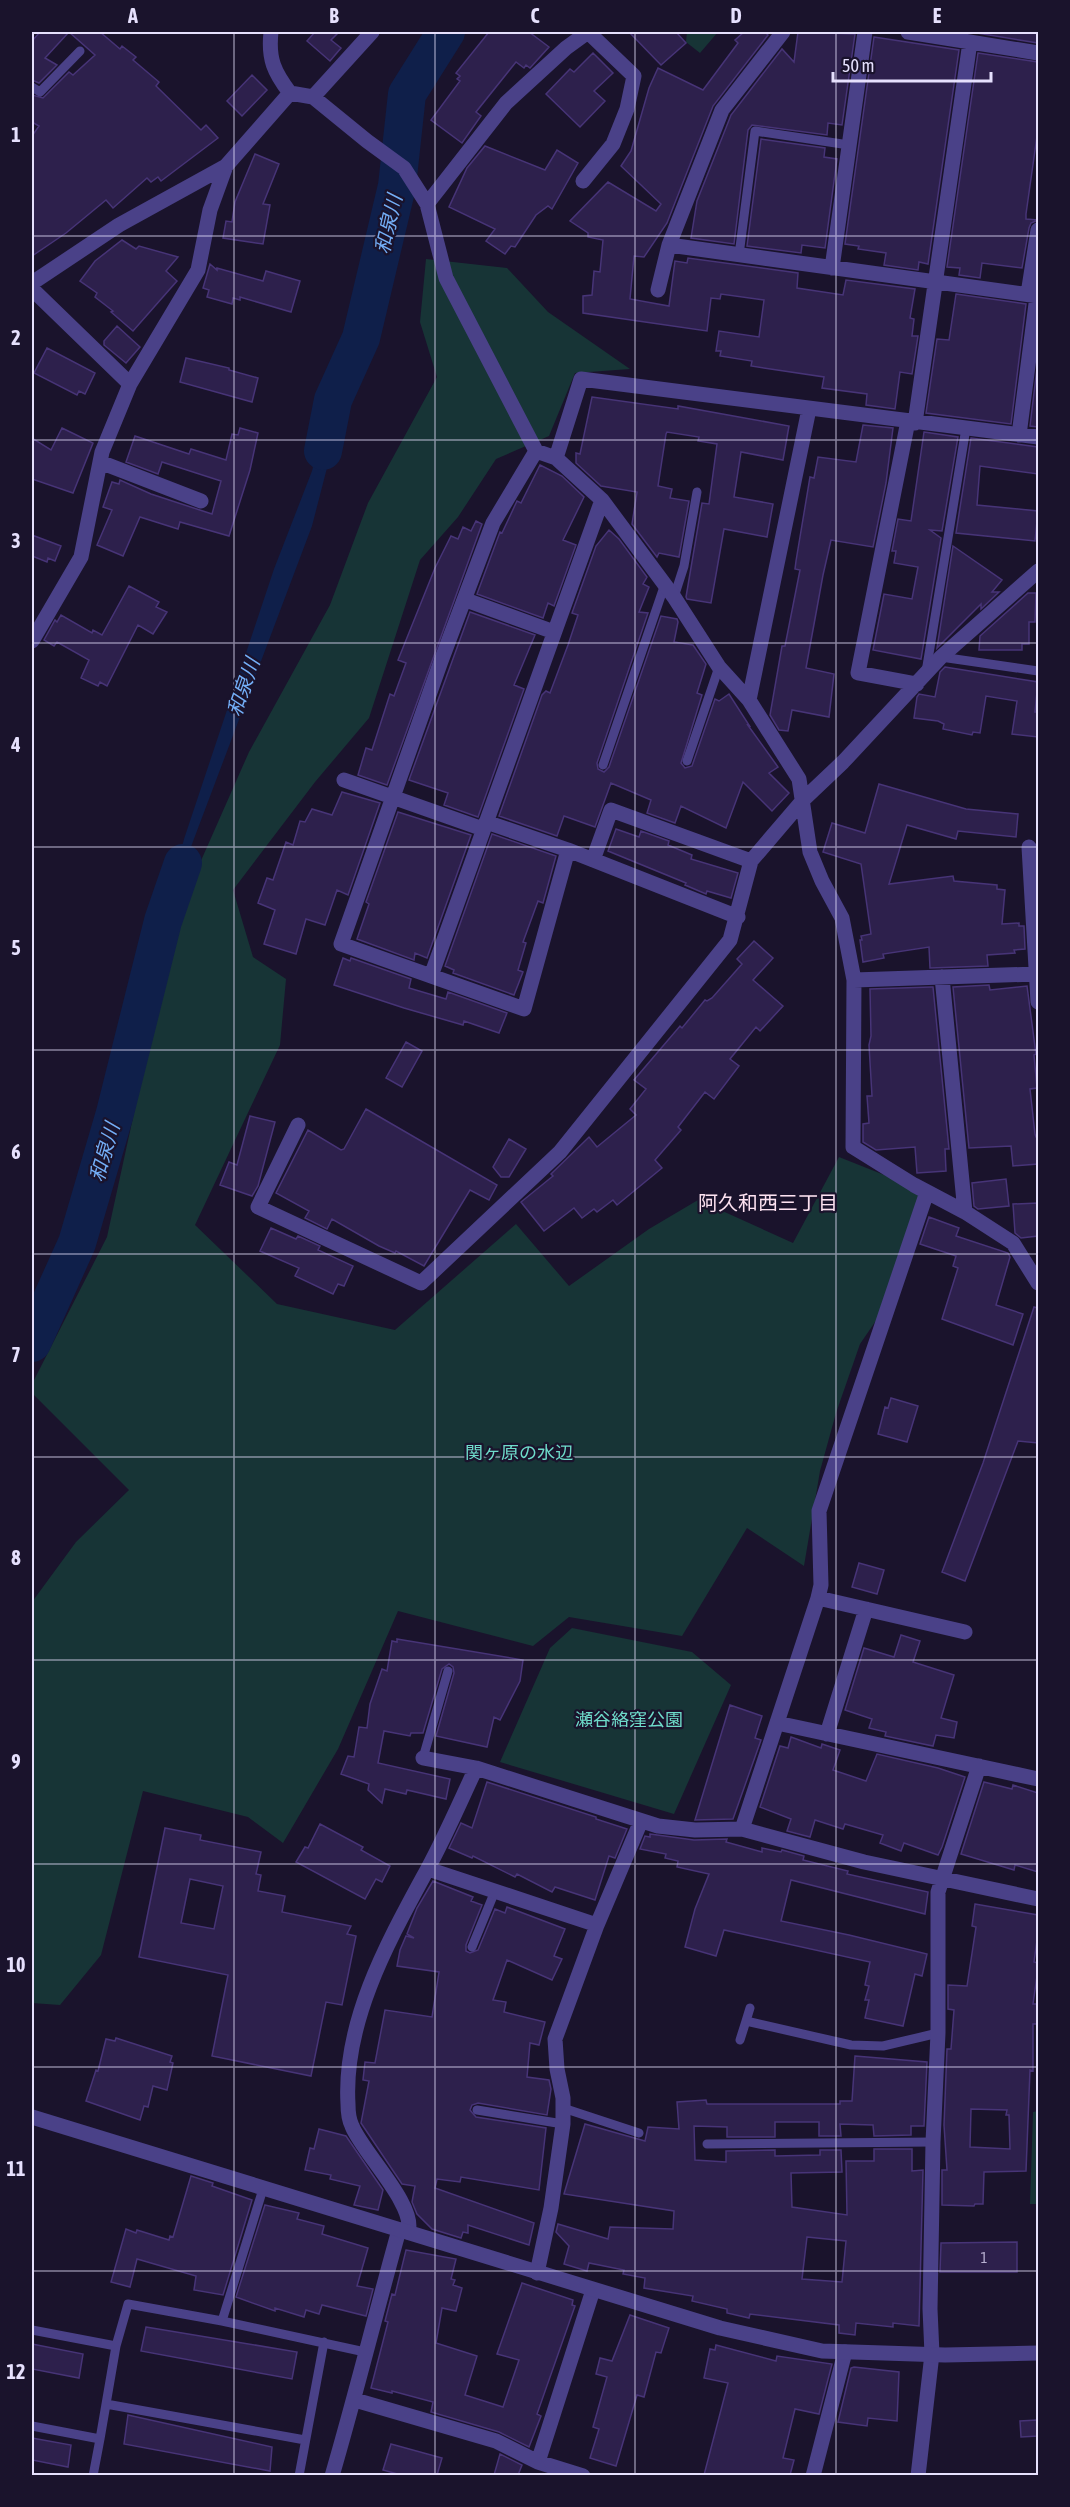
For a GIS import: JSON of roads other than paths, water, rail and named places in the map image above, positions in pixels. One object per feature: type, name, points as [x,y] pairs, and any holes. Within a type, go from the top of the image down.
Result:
[{"type":"street","points":[[272,32],[271,56],[276,75],[290,93],[313,97],[404,168],[427,204],[446,278],[536,451],[555,458],[602,500],[665,584],[719,667],[749,700],[800,779],[810,852],[822,881],[842,918],[854,980],[854,1147],[964,1212],[1032,1257],[1038,1283]]},
{"type":"street","points":[[313,97],[372,32]]},
{"type":"street","points":[[427,204],[506,103],[566,48],[589,32],[634,76],[627,109],[613,144],[583,181]]},
{"type":"street","points":[[658,290],[669,245],[722,110],[783,32]]},
{"type":"street","points":[[832,268],[865,32]]},
{"type":"street","points":[[908,32],[1038,53]]},
{"type":"street","points":[[922,679],[858,673],[912,422],[970,42]]},
{"type":"street","points":[[32,283],[119,225],[226,166],[290,93]]},
{"type":"street","points":[[32,641],[81,557],[102,452],[130,384],[198,270],[210,210],[226,166]]},
{"type":"street","points":[[1019,435],[1034,295],[1038,230]]},
{"type":"street","points":[[669,245],[1034,295]]},
{"type":"street","points":[[32,288],[130,384]]},
{"type":"street","points":[[555,458],[580,379],[1038,436]]},
{"type":"street","points":[[749,700],[809,409]]},
{"type":"street","points":[[536,451],[493,523],[392,796],[341,944],[524,1009],[568,850]]},
{"type":"street","points":[[100,462],[201,501]]},
{"type":"street","points":[[430,976],[602,500]]},
{"type":"street","points":[[298,1125],[258,1207],[421,1283],[560,1152],[730,940],[751,861],[804,800],[843,762],[941,657],[1038,571]]},
{"type":"street","points":[[465,600],[554,632]]},
{"type":"street","points":[[344,780],[568,850],[738,916]]},
{"type":"street","points":[[593,860],[611,810],[751,861]]},
{"type":"street","points":[[1029,847],[1038,1002]]},
{"type":"street","points":[[854,980],[1036,974]]},
{"type":"street","points":[[942,977],[964,1212]]},
{"type":"street","points":[[742,1829],[819,1598],[821,1585],[819,1510],[927,1192]]},
{"type":"street","points":[[819,1598],[965,1632]]},
{"type":"street","points":[[827,1734],[866,1609]]},
{"type":"street","points":[[777,1723],[1038,1779]]},
{"type":"street","points":[[423,1758],[476,1768],[641,1821],[695,1830],[742,1829],[864,1862],[1038,1899]]},
{"type":"street","points":[[918,2475],[932,2354],[930,2309],[933,2142],[938,2033],[939,1892],[941,1877],[979,1766]]},
{"type":"street","points":[[332,2475],[355,2400],[365,2352],[403,2231],[410,2226],[405,2210],[352,2126],[348,2089],[353,2045],[382,1953],[428,1869],[476,1768]]},
{"type":"street","points":[[537,2273],[551,2208],[563,2116],[555,2039],[597,1925],[641,1821]]},
{"type":"street","points":[[428,1869],[597,1925]]},
{"type":"street","points":[[32,2118],[720,2328],[822,2350],[845,2352],[1038,2354]]},
{"type":"street","points":[[538,2462],[593,2290]]},
{"type":"street","points":[[813,2475],[845,2352]]},
{"type":"street","points":[[355,2400],[496,2441],[538,2462],[583,2475]]},
{"type":"lane","points":[[32,87],[40,92],[80,51]]},
{"type":"lane","points":[[739,255],[755,131],[849,145]]},
{"type":"lane","points":[[922,679],[966,428]]},
{"type":"lane","points":[[674,597],[684,566],[697,492]]},
{"type":"lane","points":[[603,765],[665,584]]},
{"type":"lane","points":[[941,657],[1038,671]]},
{"type":"lane","points":[[687,761],[719,667]]},
{"type":"lane","points":[[423,1758],[448,1671]]},
{"type":"lane","points":[[472,1947],[495,1891]]},
{"type":"lane","points":[[740,2040],[750,2008]]},
{"type":"lane","points":[[746,2021],[851,2045],[883,2046],[938,2033]]},
{"type":"lane","points":[[477,2110],[563,2116],[639,2133]]},
{"type":"lane","points":[[707,2144],[933,2142]]},
{"type":"lane","points":[[222,2321],[263,2189]]},
{"type":"lane","points":[[93,2475],[116,2346],[128,2304],[222,2321],[365,2352]]},
{"type":"lane","points":[[32,2330],[116,2346]]},
{"type":"lane","points":[[298,2475],[324,2342]]},
{"type":"lane","points":[[106,2404],[305,2440]]},
{"type":"lane","points":[[32,2426],[100,2439]]},
{"type":"water","points":[[333,400],[335,437],[312,526],[163,921],[184,839],[274,569],[312,471],[326,413]]},
{"type":"waterway","name":"和泉川","points":[[323,451],[333,400],[361,338],[397,186],[407,94],[446,32]]},
{"type":"waterway","name":"和泉川","points":[[32,1343],[77,1243],[115,1113],[163,921],[183,863]]},
{"type":"district","name":"阿久和西三丁目","points":[[768,1202]]},
{"type":"park label","name":"関ヶ原の水辺","points":[[519,1452]]},
{"type":"park label","name":"瀬谷絡窪公園","points":[[629,1719]]}]
